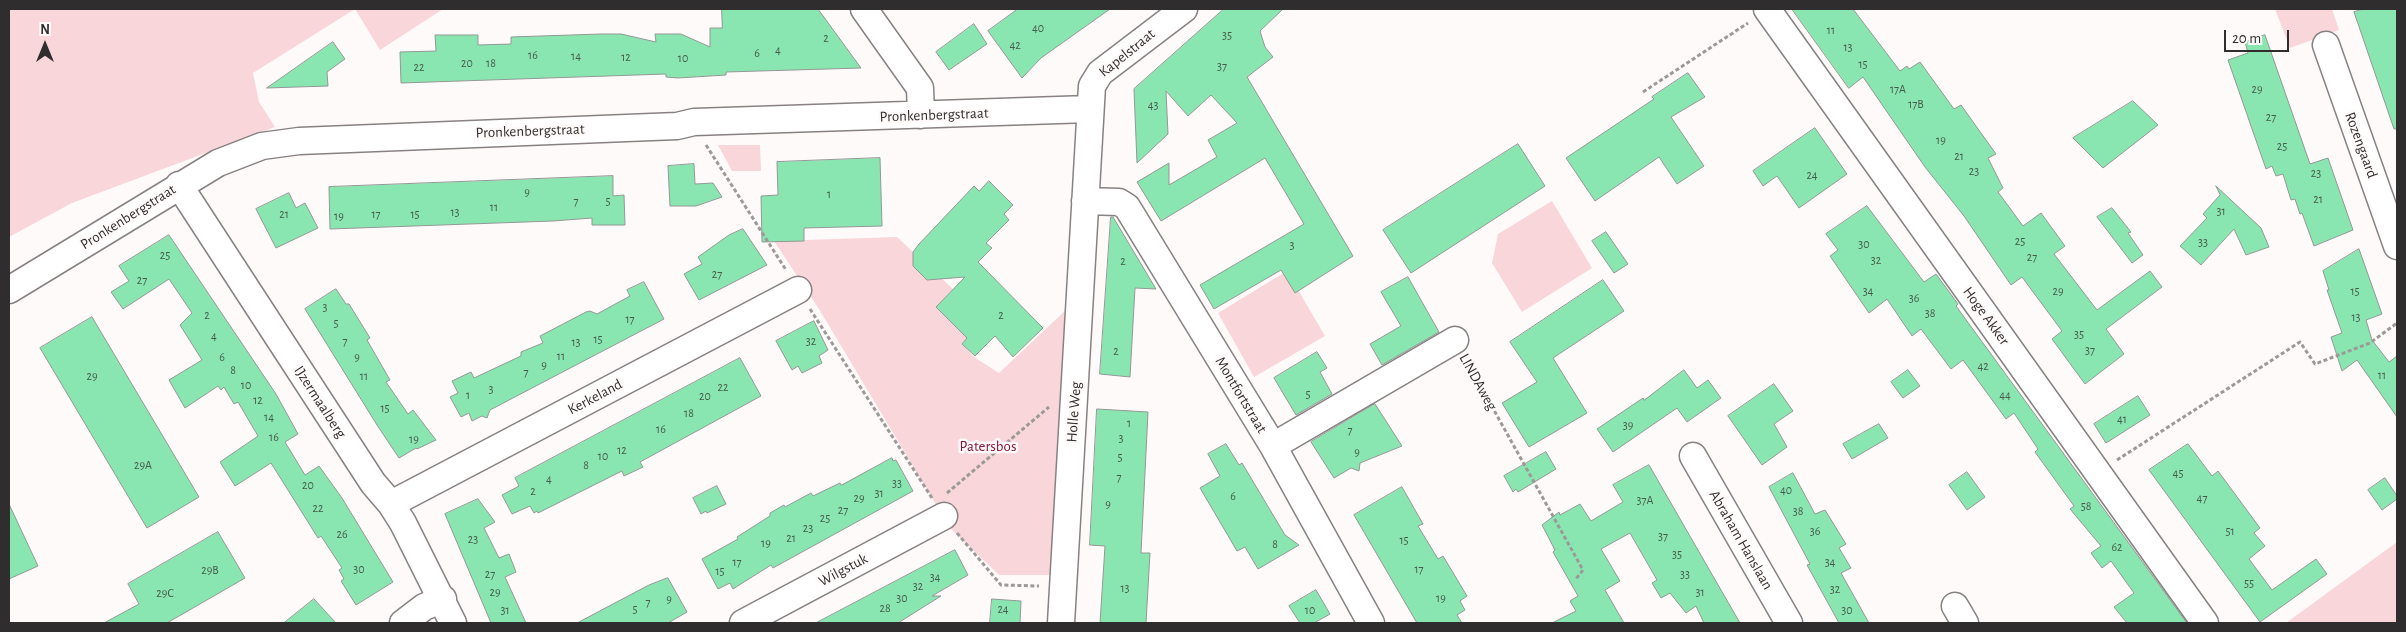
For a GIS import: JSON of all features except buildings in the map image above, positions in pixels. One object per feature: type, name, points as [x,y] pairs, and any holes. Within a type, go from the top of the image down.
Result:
[{"type":"street","points":[[864,9],[920,88],[921,115]]},
{"type":"street","name":"Kapelstraat","points":[[1085,201],[1090,109],[1092,86],[1095,77],[1184,9]]},
{"type":"street","name":"Hoge Akker","points":[[1767,10],[2205,623]]},
{"type":"street","name":"Rozengaard","points":[[2326,45],[2397,246]]},
{"type":"street","name":"Pronkenbergstraat","points":[[9,290],[179,185],[218,163],[262,146],[298,141],[677,126],[694,122],[1090,109]]},
{"type":"street","name":"IJzermaalberg","points":[[179,185],[373,483],[391,504],[453,623]]},
{"type":"street","name":"Holle Weg","points":[[1061,623],[1085,201]]},
{"type":"street","name":"Montfortstraat","points":[[1085,201],[1118,202],[1127,207],[1272,446],[1370,623]]},
{"type":"street","name":"Kerkeland","points":[[391,504],[798,290]]},
{"type":"street","name":"LINDAweg","points":[[1272,446],[1455,340]]},
{"type":"street","name":"Abraham Hanslaan","points":[[1693,456],[1789,623]]},
{"type":"street","name":"Wilgstuk","points":[[743,623],[944,516]]},
{"type":"street","points":[[403,623],[424,607],[442,599]]},
{"type":"path","points":[[1643,92],[1767,10]]},
{"type":"path","points":[[694,122],[798,290],[944,516],[1001,585],[1063,588]]},
{"type":"path","points":[[2098,473],[2300,342],[2315,364],[2370,343],[2397,323]]},
{"type":"path","name":"LINDAweg","points":[[1455,340],[1583,570],[1575,580]]},
{"type":"path","points":[[944,516],[942,498],[1076,384]]},
{"type":"green space","points":[[9,9],[355,9],[253,73],[259,102],[275,127],[72,203],[9,237]]},
{"type":"green space","points":[[355,9],[443,9],[380,50]]},
{"type":"green space","points":[[2275,9],[2332,9],[2339,30],[2290,48]]},
{"type":"green space","points":[[718,145],[760,145],[761,171],[732,171]]},
{"type":"green space","points":[[1552,201],[1592,268],[1522,312],[1492,263],[1498,234]]},
{"type":"green space","name":"Patersbos","points":[[897,237],[953,289],[936,307],[949,319],[981,325],[962,344],[974,357],[999,373],[1068,308],[1055,575],[999,575],[950,528],[819,309],[774,241]]},
{"type":"green space","points":[[1287,271],[1325,336],[1254,377],[1218,313]]},
{"type":"green space","points":[[2397,542],[2397,621],[2394,623],[2286,623]]}]
